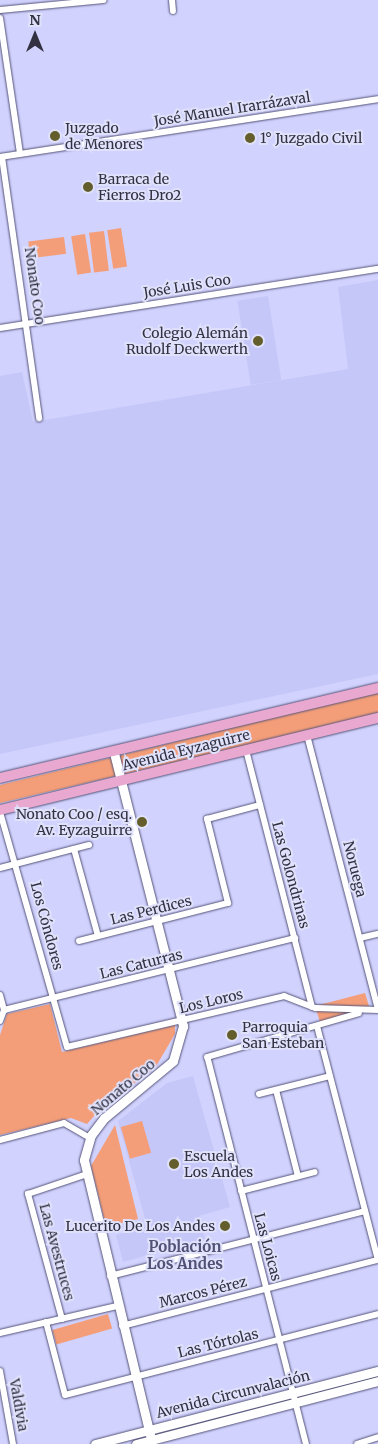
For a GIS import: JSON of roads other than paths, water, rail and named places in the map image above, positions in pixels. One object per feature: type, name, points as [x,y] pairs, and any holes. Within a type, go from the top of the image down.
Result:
[{"type":"main road","name":"Avenida Eyzaguirre","points":[[0,778],[114,753],[378,688]]},
{"type":"main road","name":"Avenida Eyzaguirre","points":[[0,811],[378,718]]},
{"type":"street","points":[[0,10],[45,3],[104,0]]},
{"type":"street","points":[[172,0],[173,11]]},
{"type":"street","points":[[0,18],[20,154]]},
{"type":"street","name":"José Manuel Irarrázaval","points":[[1,157],[378,99]]},
{"type":"street","name":"Nonato Coo","points":[[1,157],[40,418]]},
{"type":"street","name":"José Luis Coo","points":[[0,328],[378,269]]},
{"type":"street","name":"Noruega","points":[[307,735],[378,1010]]},
{"type":"street","name":"Las Golondrinas","points":[[246,750],[312,1007]]},
{"type":"street","name":"Nonato Coo","points":[[114,753],[183,1021],[181,1045],[167,1068],[108,1114],[90,1138],[84,1175],[152,1442]]},
{"type":"street","name":"Las Perdices","points":[[79,941],[228,903],[207,819],[260,805]]},
{"type":"street","name":"Los Cóndores","points":[[0,811],[68,1047]]},
{"type":"street","points":[[0,868],[89,845]]},
{"type":"street","points":[[74,849],[98,936]]},
{"type":"street","points":[[360,938],[378,934]]},
{"type":"street","name":"Las Caturras","points":[[4,1010],[295,938]]},
{"type":"street","points":[[0,995],[4,1010],[0,1021]]},
{"type":"street","name":"Los Loros","points":[[68,1047],[284,996],[312,1007],[360,1012]]},
{"type":"street","name":"Los Loros","points":[[208,1055],[317,1026],[360,1012],[378,1010]]},
{"type":"street","points":[[317,1026],[378,1260]]},
{"type":"street","name":"Las Loicas","points":[[208,1055],[306,1444]]},
{"type":"street","points":[[259,1094],[330,1076]]},
{"type":"street","points":[[276,1090],[298,1176]]},
{"type":"street","points":[[0,1140],[64,1123],[90,1138]]},
{"type":"street","points":[[241,1191],[315,1172]]},
{"type":"street","name":"Las Avestruces","points":[[62,1319],[29,1192],[84,1175]]},
{"type":"street","points":[[109,1277],[365,1211]]},
{"type":"street","name":"Marcos Pérez","points":[[122,1326],[378,1260]]},
{"type":"street","points":[[0,1333],[117,1306]]},
{"type":"street","name":"Las Tórtolas","points":[[46,1322],[64,1394],[378,1314]]},
{"type":"street","name":"Valdivia","points":[[0,1371],[2,1398],[13,1444]]},
{"type":"street","name":"Avenida Circunvalación","points":[[95,1444],[378,1371]]},
{"type":"street","name":"Avenida Circunvalación","points":[[136,1444],[152,1442],[378,1382]]},
{"type":"street","points":[[357,1444],[366,1443],[378,1437]]},
{"type":"place","name":"Juzgado de Menores","points":[[55,136]]},
{"type":"place","name":"1° Juzgado Civil","points":[[250,138]]},
{"type":"place","name":"Barraca de Fierros Dro2","points":[[88,187]]},
{"type":"place","name":"Colegio Alemán Rudolf Deckwerth","points":[[258,341]]},
{"type":"place","name":"Nonato Coo / esq. Av. Eyzaguirre","points":[[142,822]]},
{"type":"place","name":"Parroquia San Esteban","points":[[232,1035]]},
{"type":"place","name":"Escuela Los Andes","points":[[174,1164]]},
{"type":"place","name":"Lucerito De Los Andes","points":[[225,1226]]},
{"type":"district","name":"Población Los Andes","points":[[185,1254]]}]
